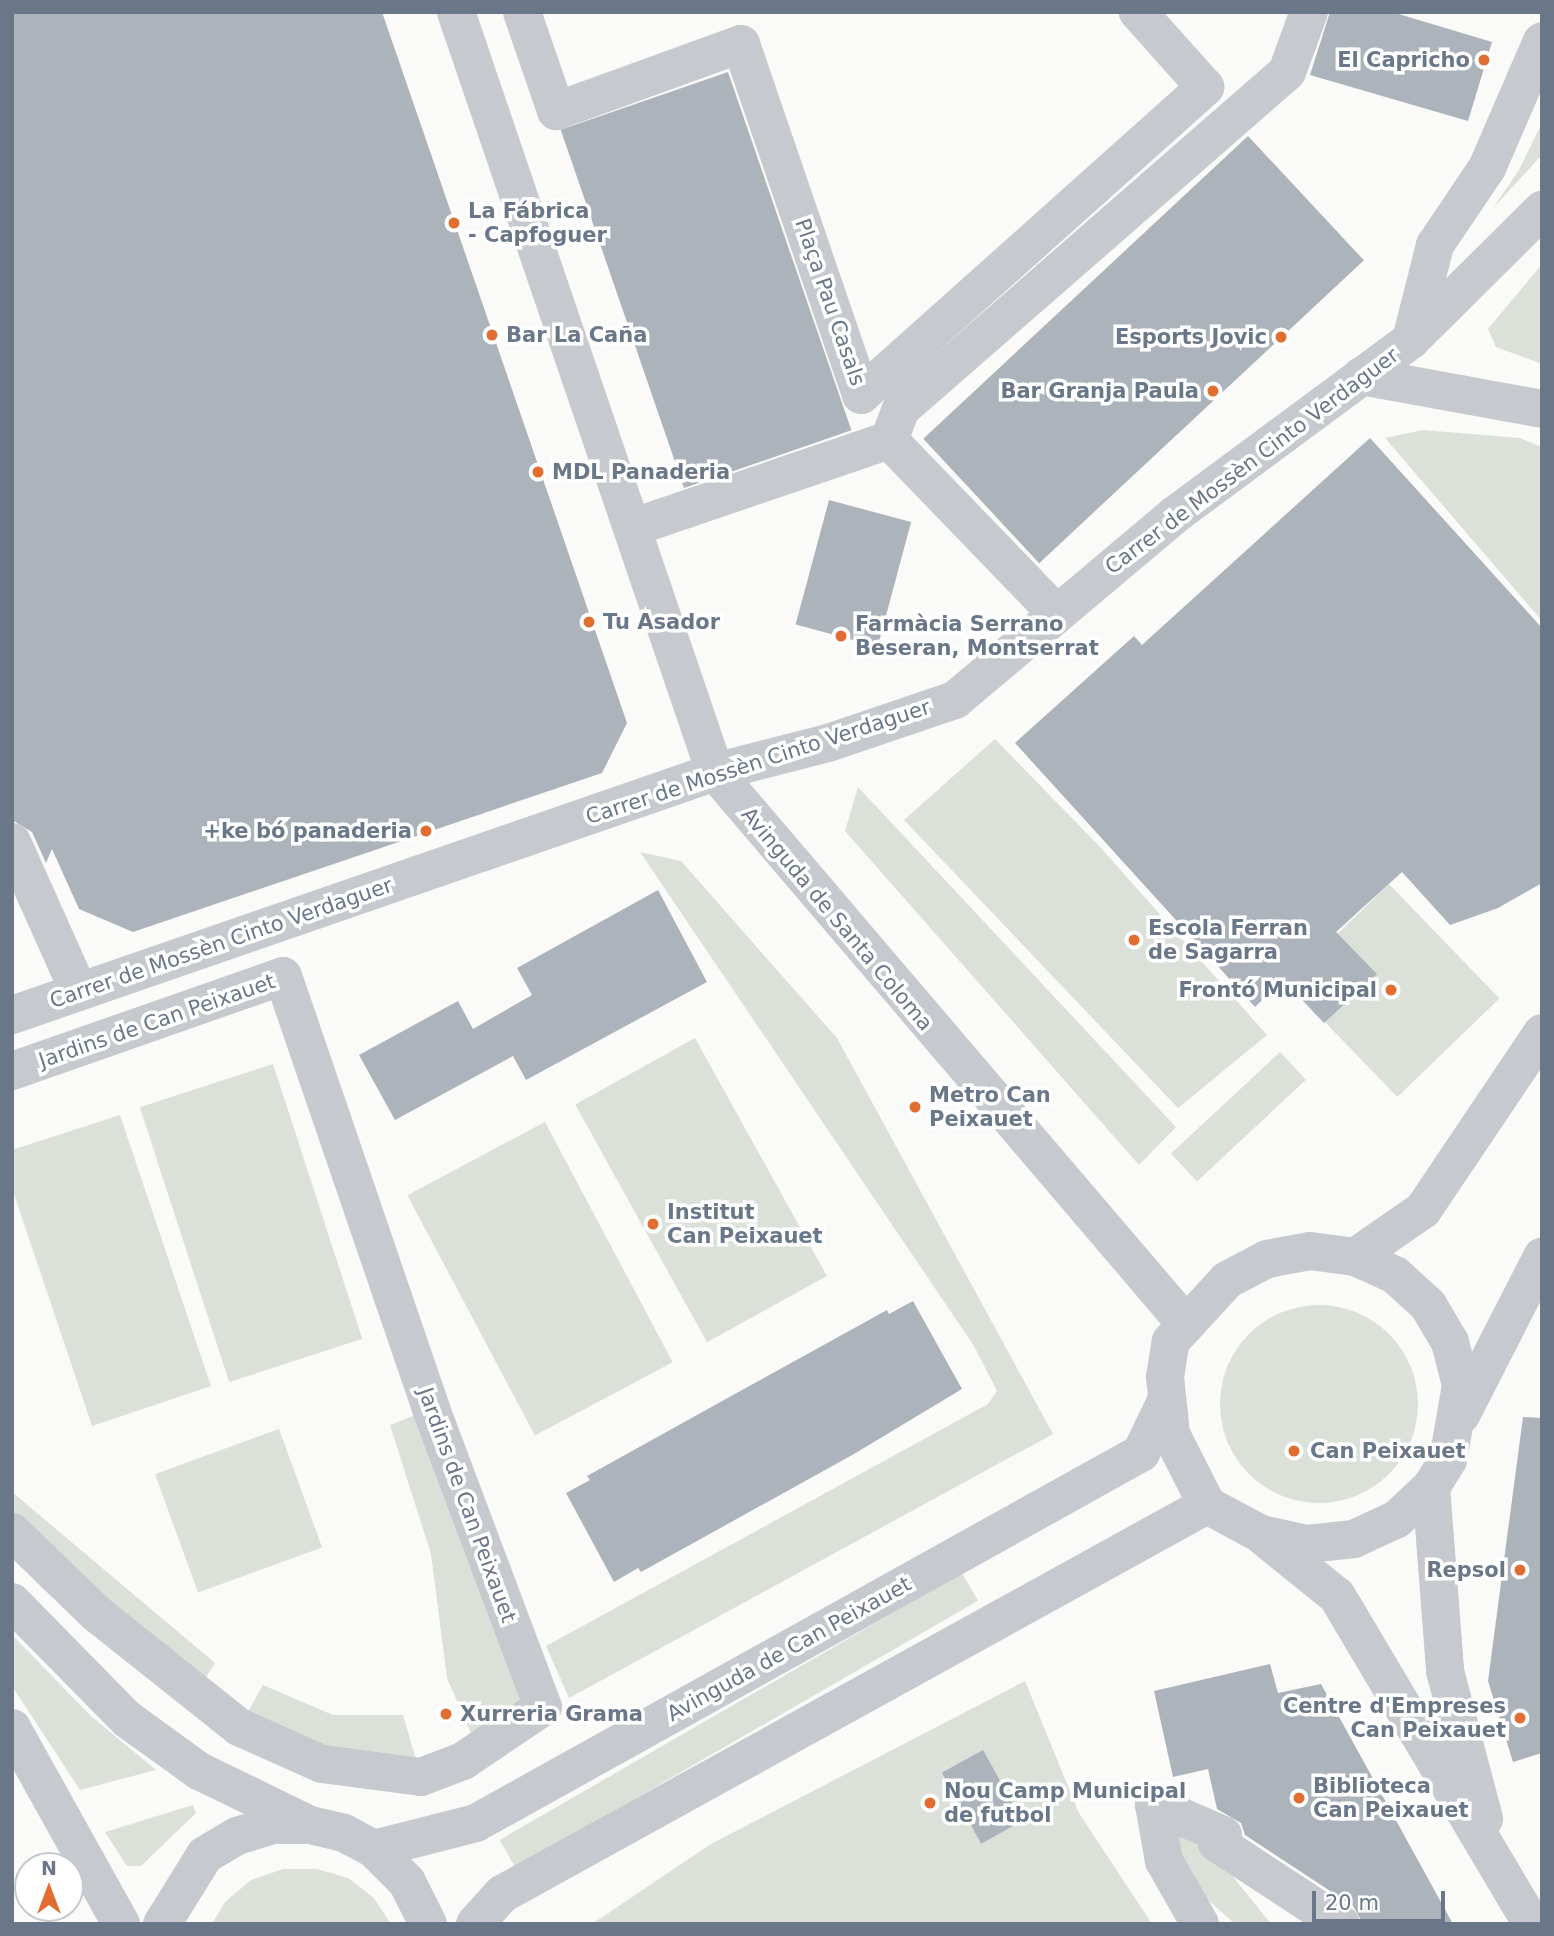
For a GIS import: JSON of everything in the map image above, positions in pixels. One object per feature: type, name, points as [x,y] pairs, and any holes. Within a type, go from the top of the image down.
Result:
[{"type":"street","name":"Avinguda de Santa Coloma","points":[[456,12],[634,527],[715,772],[1184,1322]]},
{"type":"street","name":"Plaça Pau Casals","points":[[522,12],[556,111],[741,44],[860,395],[1205,87],[1138,12]]},
{"type":"street","points":[[889,440],[901,409],[1287,72],[1309,12]]},
{"type":"street","name":"Carrer de Mossèn Cinto Verdaguer","points":[[1410,340],[1436,245],[1487,168],[1542,41]]},
{"type":"street","name":"Carrer de Mossèn Cinto Verdaguer","points":[[12,1015],[715,772],[828,743],[955,700],[1176,514],[1410,340],[1542,210]]},
{"type":"street","points":[[1361,376],[1542,409]]},
{"type":"street","points":[[634,527],[889,440]]},
{"type":"street","points":[[889,440],[1057,614]]},
{"type":"street","points":[[12,842],[79,992]]},
{"type":"street","name":"Jardins de Can Peixauet","points":[[12,1071],[283,976],[431,1409],[542,1707],[463,1761],[421,1777],[322,1764],[239,1727],[98,1615],[12,1532]]},
{"type":"street","points":[[1355,1257],[1423,1210],[1538,1048]]},
{"type":"street","points":[[1261,1534],[1307,1544],[1354,1539],[1397,1519],[1431,1487],[1448,1460],[1461,1385],[1450,1342],[1428,1305],[1395,1275],[1355,1257],[1310,1251],[1266,1259],[1227,1280],[1184,1322],[1171,1341],[1167,1399],[1171,1434],[1207,1505],[1261,1534],[1337,1596],[1532,1924]]},
{"type":"street","points":[[1456,1426],[1542,1257]]},
{"type":"street","name":"Avinguda de Can Peixauet","points":[[374,1849],[485,1818],[1141,1454],[1167,1399]]},
{"type":"street","points":[[1431,1487],[1445,1671],[1491,1852]]},
{"type":"street","points":[[475,1924],[502,1895],[1207,1505]]},
{"type":"street","points":[[12,1602],[127,1718],[199,1771],[310,1825],[344,1833],[374,1849],[407,1882],[428,1924]]},
{"type":"street","points":[[12,1728],[121,1924]]},
{"type":"street","points":[[1200,1924],[1164,1861],[1154,1805],[1223,1835],[1217,1843],[1341,1924]]},
{"type":"street","points":[[152,1921],[205,1856],[237,1836],[273,1825],[310,1825]]},
{"type":"shaded area","points":[[1542,123],[1542,155],[1493,208],[1519,170]]},
{"type":"shaded area","points":[[1542,264],[1542,364],[1496,347],[1488,329]]},
{"type":"shaded area","points":[[1423,430],[1520,438],[1542,447],[1542,621],[1385,438]]},
{"type":"shaded area","points":[[995,739],[1101,848],[1267,1035],[1178,1108],[904,820]]},
{"type":"shaded area","points":[[858,787],[1176,1127],[1139,1165],[845,831]]},
{"type":"shaded area","points":[[640,852],[681,861],[837,1038],[1053,1434],[569,1698],[546,1646],[988,1404],[997,1391],[974,1346]]},
{"type":"shaded area","name":"Frontó Municipal","points":[[1389,884],[1499,998],[1397,1097],[1287,983]]},
{"type":"shaded area","points":[[695,1038],[827,1276],[707,1342],[575,1104]]},
{"type":"shaded area","points":[[1280,1052],[1306,1080],[1197,1181],[1171,1154]]},
{"type":"shaded area","points":[[273,1064],[362,1339],[229,1382],[140,1107]]},
{"type":"shaded area","points":[[120,1115],[211,1386],[92,1426],[12,1188],[12,1150]]},
{"type":"shaded area","points":[[545,1122],[673,1362],[535,1435],[407,1195]]},
{"type":"shaded area","points":[[1319,1305],[1357,1312],[1389,1334],[1411,1366],[1418,1404],[1411,1442],[1389,1474],[1357,1496],[1319,1503],[1281,1496],[1249,1474],[1227,1442],[1220,1404],[1227,1366],[1249,1334],[1281,1312]]},
{"type":"shaded area","points":[[431,1409],[543,1707],[477,1747],[447,1678],[431,1554],[390,1425]]},
{"type":"shaded area","points":[[279,1429],[322,1547],[198,1593],[155,1474]]},
{"type":"shaded area","points":[[12,1492],[215,1663],[196,1693],[12,1532]]},
{"type":"shaded area","points":[[962,1573],[978,1601],[516,1868],[500,1840]]},
{"type":"shaded area","points":[[12,1635],[92,1717],[156,1770],[80,1790],[12,1686]]},
{"type":"shaded area","name":"Nou Camp Municipal de futbol","points":[[1025,1681],[1079,1813],[1152,1924],[592,1924],[711,1844]]},
{"type":"shaded area","points":[[263,1685],[333,1715],[403,1715],[421,1777],[239,1727]]},
{"type":"shaded area","points":[[193,1805],[196,1813],[141,1866],[127,1866],[105,1832]]},
{"type":"shaded area","points":[[1154,1805],[1222,1863],[1271,1924],[1235,1924],[1164,1861]]},
{"type":"shaded area","points":[[283,1869],[317,1869],[348,1878],[373,1897],[391,1924],[212,1924],[225,1902],[251,1880]]},
{"type":"building","points":[[12,12],[382,12],[627,723],[602,773],[133,932],[79,909],[52,849],[46,863],[32,832],[12,820]]},
{"type":"building","points":[[1330,12],[1392,12],[1492,42],[1468,121],[1310,75]]},
{"type":"building","points":[[728,72],[851,430],[684,488],[561,130]]},
{"type":"building","points":[[1248,136],[1364,260],[1039,563],[923,439]]},
{"type":"building","points":[[1370,438],[1542,628],[1542,883],[1498,908],[1450,925],[1402,872],[1336,932],[1377,974],[1324,1023],[1283,980],[1255,1007],[1015,743],[1134,636],[1142,645]]},
{"type":"building","points":[[829,500],[911,522],[878,647],[796,625]]},
{"type":"building","points":[[658,890],[707,982],[526,1080],[513,1056],[395,1120],[359,1055],[458,1001],[473,1029],[532,995],[517,968]]},
{"type":"building","points":[[913,1301],[962,1389],[854,1454],[641,1572],[638,1568],[614,1582],[566,1493],[590,1480],[587,1476],[733,1395],[887,1310],[889,1314]]},
{"type":"building","name":"Repsol","points":[[1523,1417],[1542,1418],[1542,1753],[1513,1762],[1488,1681]]},
{"type":"building","name":"Biblioteca Can Peixauet","points":[[1270,1664],[1278,1693],[1321,1684],[1453,1924],[1363,1924],[1353,1906],[1245,1835],[1241,1823],[1217,1809],[1208,1769],[1173,1777],[1154,1691]]},
{"type":"building","points":[[983,1750],[1022,1821],[981,1844],[942,1773]]},
{"type":"place","name":"El Capricho","points":[[1484,60]]},
{"type":"place","name":"La Fábrica - Capfoguer","points":[[454,223]]},
{"type":"place","name":"Bar La Caña","points":[[492,335]]},
{"type":"place","name":"Esports Jovic","points":[[1281,337]]},
{"type":"place","name":"Bar Granja Paula","points":[[1213,391]]},
{"type":"place","name":"MDL Panaderia","points":[[538,472]]},
{"type":"place","name":"Tu Asador","points":[[589,622]]},
{"type":"place","name":"Farmàcia Serrano Beseran, Montserrat","points":[[841,636]]},
{"type":"place","name":"+ke bó panaderia","points":[[426,831]]},
{"type":"place","name":"Escola Ferran de Sagarra","points":[[1134,940]]},
{"type":"place","name":"Frontó Municipal","points":[[1391,990]]},
{"type":"place","name":"Metro Can Peixauet","points":[[915,1107]]},
{"type":"place","name":"Institut Can Peixauet","points":[[653,1224]]},
{"type":"place","name":"Can Peixauet","points":[[1294,1451]]},
{"type":"place","name":"Repsol","points":[[1520,1570]]},
{"type":"place","name":"Xurreria Grama","points":[[446,1714]]},
{"type":"place","name":"Centre d'Empreses Can Peixauet","points":[[1520,1718]]},
{"type":"place","name":"Biblioteca Can Peixauet","points":[[1299,1798]]},
{"type":"place","name":"Nou Camp Municipal de futbol","points":[[930,1803]]}]
